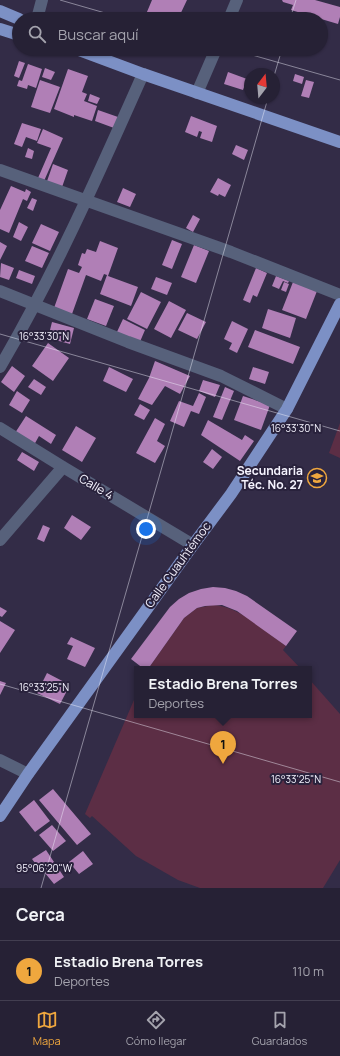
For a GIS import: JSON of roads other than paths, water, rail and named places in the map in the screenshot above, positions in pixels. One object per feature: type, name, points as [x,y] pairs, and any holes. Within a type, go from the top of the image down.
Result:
[{"type":"main road","points":[[0,11],[12,16]]},
{"type":"main road","points":[[0,29],[12,33]]},
{"type":"main road","points":[[95,56],[340,142]]},
{"type":"main road","name":"Calle Cuauhtémoc","points":[[0,816],[28,774],[193,544],[231,494],[287,409],[340,304]]},
{"type":"street","points":[[39,12],[42,0]]},
{"type":"street","points":[[232,12],[237,0]]},
{"type":"street","points":[[197,93],[213,56]]},
{"type":"street","points":[[0,367],[20,332],[86,202],[143,74]]},
{"type":"street","points":[[0,170],[86,202],[231,252],[340,295]]},
{"type":"street","points":[[0,291],[169,358],[221,376],[287,409]]},
{"type":"street","name":"Calle 4","points":[[0,428],[62,467],[193,544]]},
{"type":"street","points":[[0,540],[62,467]]},
{"type":"street","points":[[0,760],[28,774]]},
{"type":"place","name":"Secundaria Téc. No. 27","points":[[317,478]]},
{"type":"place","name":"Estadio Brena Torres","points":[[223,764]]}]
